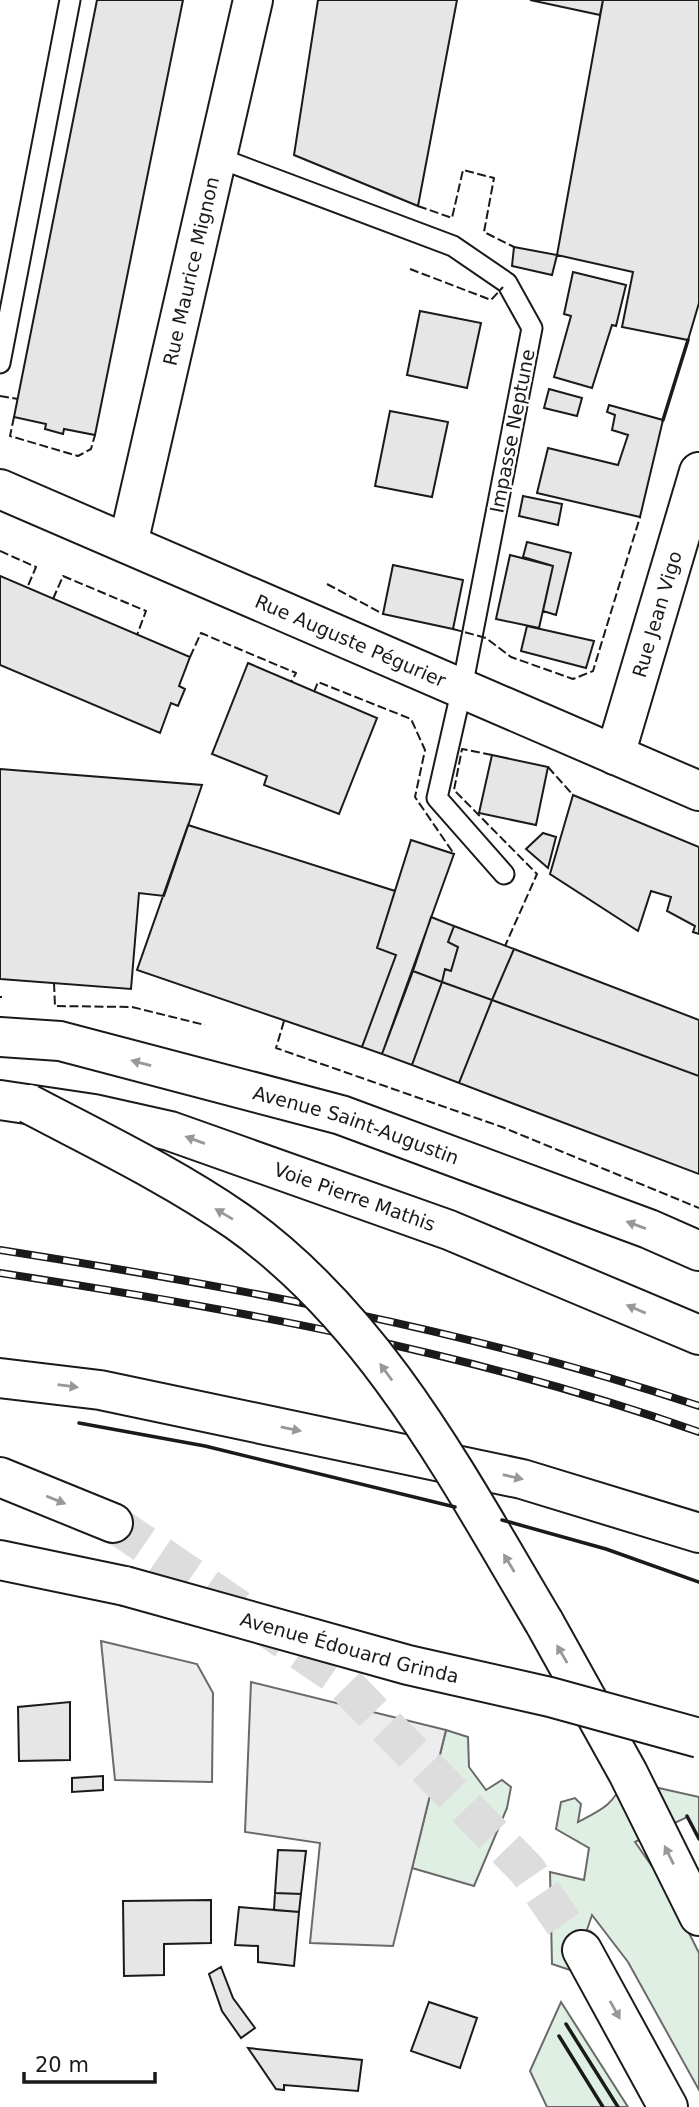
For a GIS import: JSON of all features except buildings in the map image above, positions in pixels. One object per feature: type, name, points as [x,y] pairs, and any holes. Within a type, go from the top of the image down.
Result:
[{"type":"main road","name":"Rue Maurice Mignon","points":[[128,544],[219,158],[253,0]]},
{"type":"main road","name":"Rue Jean Vigo","points":[[615,755],[699,472]]},
{"type":"main road","name":"Rue Auguste Pégurier","points":[[0,489],[699,791]]},
{"type":"main road","name":"Avenue Saint-Augustin","points":[[0,1037],[60,1041],[341,1115],[649,1229],[699,1251]]},
{"type":"main road","name":"Voie Pierre Mathis","points":[[15,1102],[94,1114],[170,1131],[449,1230],[699,1335]]},
{"type":"main road","points":[[15,1102],[141,1163],[237,1221],[310,1283],[354,1328],[408,1402],[544,1622],[628,1773],[699,1916]]},
{"type":"main road","points":[[0,1378],[100,1390],[509,1476],[699,1533]]},
{"type":"main road","points":[[0,1477],[113,1523]]},
{"type":"main road","name":"Avenue Édouard Grinda","points":[[0,1560],[125,1586],[408,1665],[550,1697],[699,1738]]},
{"type":"main road","points":[[582,1950],[668,2107]]},
{"type":"lane","points":[[0,363],[70,0]]},
{"type":"lane","name":"Impasse Neptune","points":[[219,158],[453,246],[507,283],[531,328],[438,799],[504,874]]},
{"type":"green space","points":[[446,1730],[468,1737],[469,1767],[486,1790],[502,1780],[511,1787],[507,1808],[474,1886],[412,1868]]},
{"type":"green space","points":[[623,1780],[699,1797],[699,1839],[687,1817],[635,1842],[665,1885],[699,1953],[699,2090],[628,1962],[592,1915],[573,1971],[552,1964],[550,1872],[584,1880],[589,1848],[556,1829],[561,1802],[575,1798],[581,1804],[578,1822],[611,1801]]},
{"type":"green space","points":[[561,2002],[628,2107],[547,2107],[530,2071]]},
{"type":"shaded area","points":[[101,1641],[197,1664],[213,1693],[212,1782],[115,1780]]},
{"type":"shaded area","points":[[251,1682],[446,1730],[393,1946],[310,1943],[320,1843],[245,1832]]},
{"type":"tunnel","points":[[113,1523],[337,1676],[527,1870],[582,1950]]},
{"type":"railway","points":[[0,1250],[177,1279],[352,1313],[527,1355],[699,1406]]},
{"type":"railway","points":[[0,1273],[177,1302],[353,1336],[527,1378],[699,1432]]},
{"type":"fence","points":[[418,206],[452,218],[463,170],[494,178],[484,232],[514,247]]},
{"type":"fence","points":[[410,269],[491,300],[503,287]]},
{"type":"fence","points":[[0,396],[18,399]]},
{"type":"fence","points":[[14,417],[10,436],[78,456],[91,449],[95,435]]},
{"type":"fence","points":[[453,629],[486,638],[511,657],[573,679],[593,671],[640,517]]},
{"type":"fence","points":[[0,551],[36,567],[27,588]]},
{"type":"fence","points":[[53,599],[63,576],[146,611],[137,635]]},
{"type":"fence","points":[[327,584],[383,614]]},
{"type":"fence","points":[[190,657],[201,633],[296,673],[291,682]]},
{"type":"fence","points":[[314,692],[318,682],[411,719],[425,750],[415,797],[454,854]]},
{"type":"fence","points":[[492,755],[462,749],[454,790],[537,874],[505,946]]},
{"type":"fence","points":[[548,767],[573,795]]},
{"type":"fence","points":[[54,983],[55,1006],[132,1007],[205,1025]]},
{"type":"fence","points":[[284,1021],[276,1048],[502,1127],[699,1208]]},
{"type":"wall","points":[[663,420],[688,340]]},
{"type":"wall","points":[[79,1423],[205,1446],[455,1507]]},
{"type":"wall","points":[[502,1520],[606,1549],[699,1582]]},
{"type":"wall","points":[[687,1816],[699,1839]]},
{"type":"wall","points":[[566,2024],[618,2107]]},
{"type":"wall","points":[[559,2036],[603,2107]]}]
